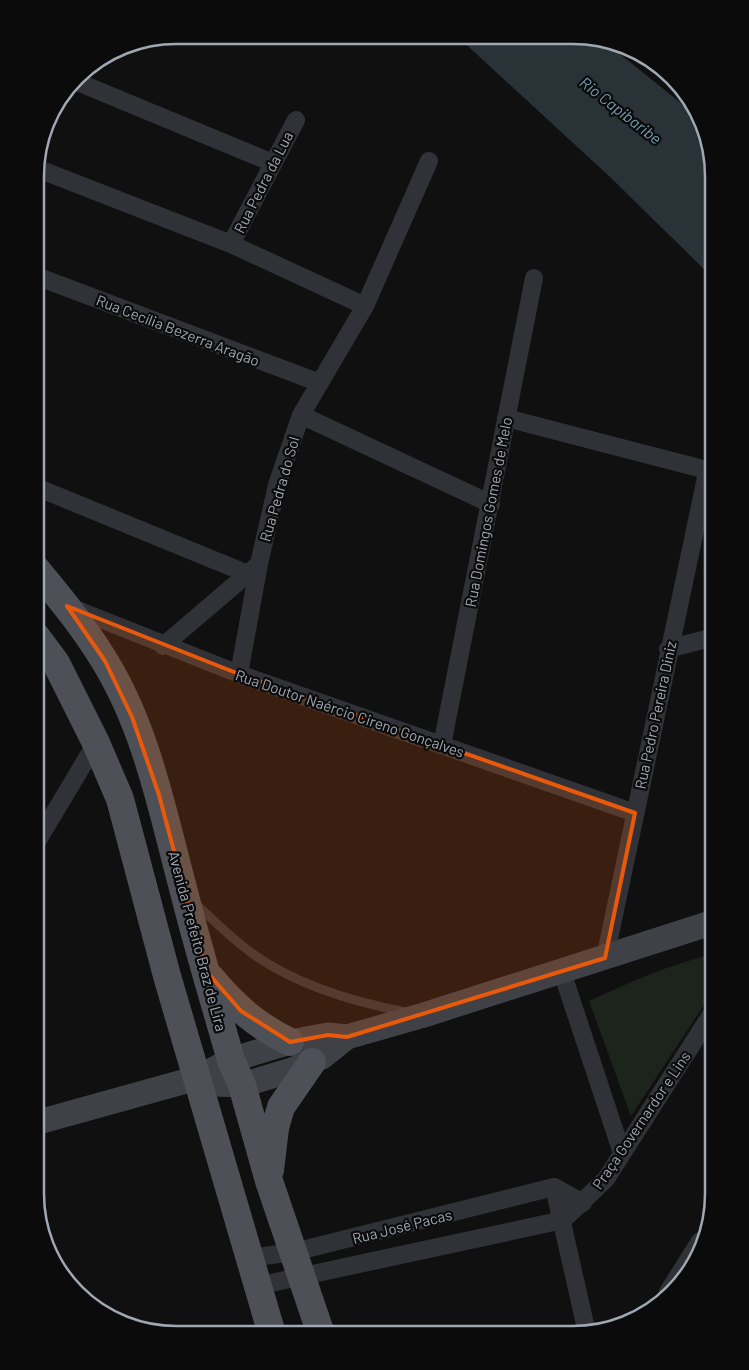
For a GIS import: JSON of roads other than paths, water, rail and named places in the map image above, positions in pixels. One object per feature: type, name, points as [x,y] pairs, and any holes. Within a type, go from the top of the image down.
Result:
[{"type":"main road","name":"Avenida Prefeito Braz de Lira","points":[[44,579],[67,606],[105,661],[132,717],[159,795],[184,893],[231,1060],[242,1085],[269,1181],[318,1326]]},
{"type":"main road","points":[[44,647],[56,663],[96,743],[120,798],[167,976],[270,1326]]},
{"type":"main road","points":[[44,1120],[197,1078],[231,1060],[290,1042],[322,1036],[347,1037],[424,1015],[705,925]]},
{"type":"main road","points":[[206,971],[241,1011],[264,1028],[290,1042]]},
{"type":"main road","points":[[197,1078],[214,1084],[242,1085],[312,1062],[329,1053],[347,1037]]},
{"type":"main road","points":[[269,1181],[275,1128],[281,1108],[312,1062]]},
{"type":"street","points":[[81,84],[273,163]]},
{"type":"street","name":"Rua Pedra da Lua","points":[[231,244],[296,120]]},
{"type":"street","name":"Rua Pedra do Sol","points":[[253,569],[301,415],[365,306],[429,161]]},
{"type":"street","points":[[44,171],[231,244],[365,306]]},
{"type":"street","name":"Rua Domingos Gomes de Melo","points":[[442,745],[534,278]]},
{"type":"street","name":"Rua Cecília Bezerra Aragão","points":[[44,279],[320,384]]},
{"type":"street","points":[[301,415],[491,504]]},
{"type":"street","name":"Rua Pedro Pereira Diniz","points":[[506,418],[699,468],[705,472]]},
{"type":"street","points":[[44,490],[253,569]]},
{"type":"street","name":"Rua Pedro Pereira Diniz","points":[[604,958],[668,649],[705,491]]},
{"type":"street","points":[[163,646],[253,569]]},
{"type":"street","points":[[239,674],[253,569]]},
{"type":"street","name":"Rua Doutor Naércio Cireno Gonçalves","points":[[67,606],[163,646],[239,674],[635,813]]},
{"type":"street","points":[[668,649],[705,639]]},
{"type":"street","points":[[44,830],[96,743]]},
{"type":"street","points":[[562,972],[622,1153]]},
{"type":"street","name":"Praça Governardor e Lins","points":[[583,1203],[606,1179],[705,1024]]},
{"type":"street","points":[[554,1187],[583,1203]]},
{"type":"street","points":[[554,1187],[585,1325]]},
{"type":"street","name":"Rua José Pacas","points":[[249,1258],[294,1252],[554,1187]]},
{"type":"street","name":"Rua José Pacas","points":[[257,1286],[563,1220],[583,1203]]},
{"type":"lane","points":[[184,893],[252,954],[277,970],[342,997],[424,1015]]},
{"type":"water","name":"Rio Capibaribe","points":[[466,44],[582,44],[599,46],[617,52],[685,106],[692,118],[701,142],[704,159],[705,270],[610,177]]}]
